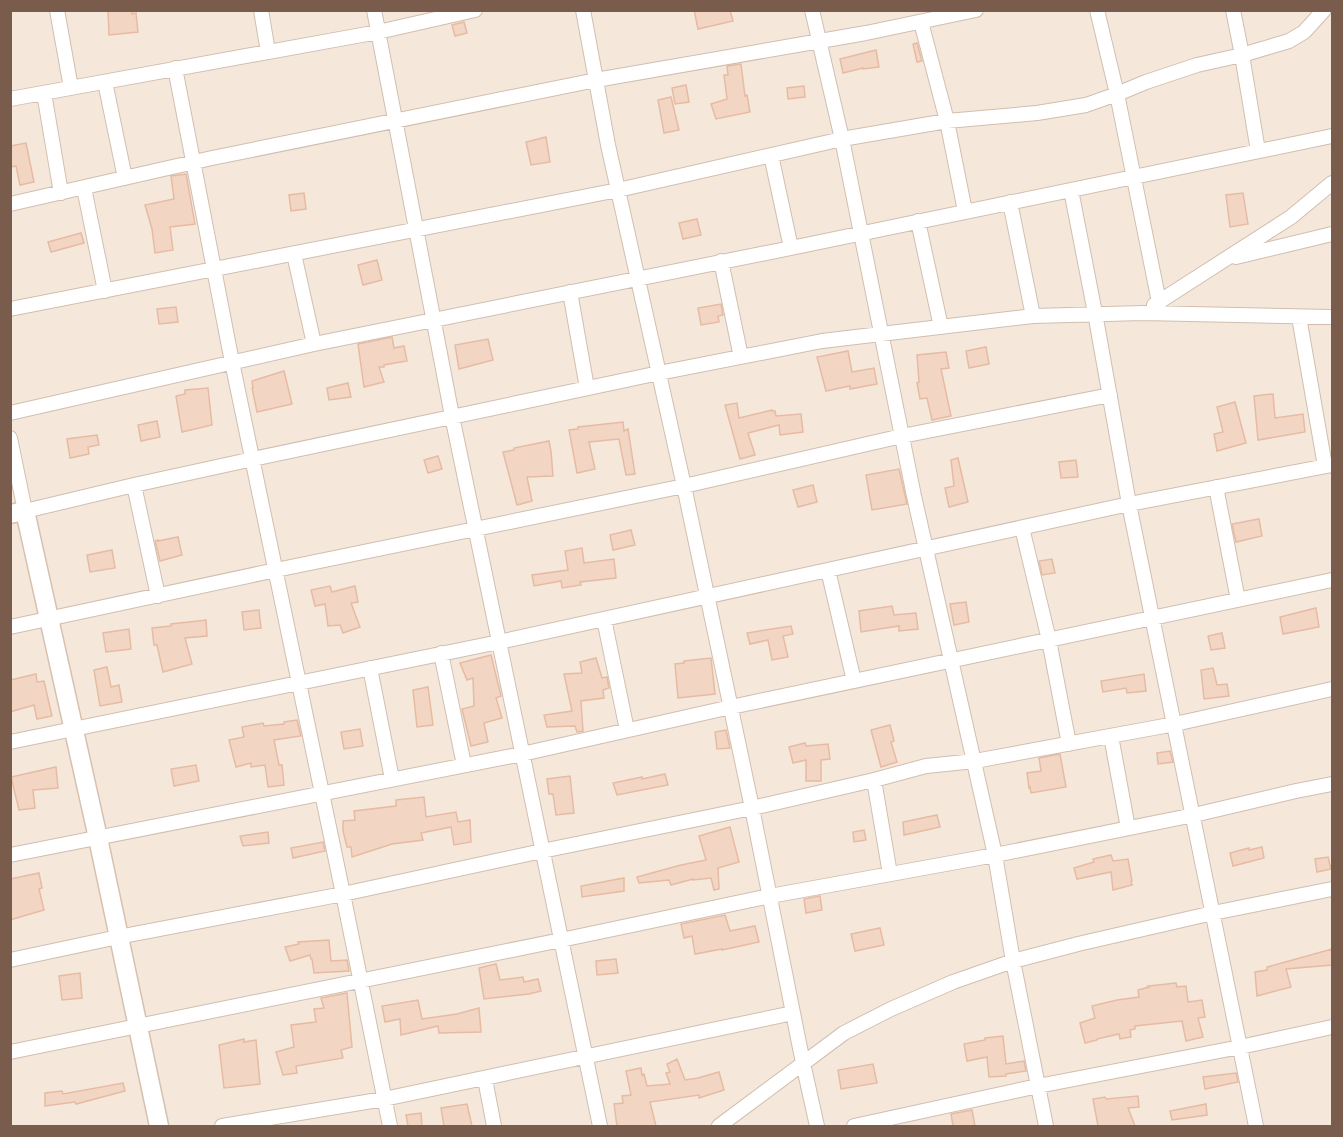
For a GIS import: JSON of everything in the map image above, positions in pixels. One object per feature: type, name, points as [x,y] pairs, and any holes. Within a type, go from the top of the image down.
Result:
[{"type":"street","points":[[57,10],[71,88]]},
{"type":"street","points":[[261,10],[268,52]]},
{"type":"street","points":[[374,10],[415,231],[475,530],[600,1126]]},
{"type":"street","points":[[10,99],[378,32],[476,10]]},
{"type":"street","points":[[583,10],[618,190],[731,707],[802,1063],[817,1126]]},
{"type":"street","points":[[812,10],[842,139],[926,549],[995,855],[1013,961],[1046,1126]]},
{"type":"street","points":[[10,204],[194,162],[596,80],[866,33],[976,10]]},
{"type":"street","points":[[1097,10],[1117,94],[1159,302]]},
{"type":"street","points":[[1233,10],[1258,151]]},
{"type":"street","points":[[10,309],[618,190],[842,139],[947,121],[1037,113],[1086,105],[1197,65],[1289,41],[1304,32],[1324,10]]},
{"type":"street","points":[[921,22],[947,121],[965,211]]},
{"type":"street","points":[[175,68],[232,362],[390,1126]]},
{"type":"street","points":[[105,81],[125,178]]},
{"type":"street","points":[[44,93],[62,193]]},
{"type":"street","points":[[10,413],[314,344],[1332,136]]},
{"type":"street","points":[[771,155],[791,248]]},
{"type":"street","points":[[1143,313],[1291,217],[1332,183]]},
{"type":"street","points":[[84,188],[105,291]]},
{"type":"street","points":[[1071,190],[1129,504],[1256,1126]]},
{"type":"street","points":[[1010,202],[1033,316]]},
{"type":"street","points":[[918,221],[941,327]]},
{"type":"street","points":[[1225,260],[1332,234]]},
{"type":"street","points":[[294,254],[314,344]]},
{"type":"street","points":[[721,261],[741,357]]},
{"type":"street","points":[[570,292],[587,388]]},
{"type":"street","points":[[18,513],[134,485],[452,416],[822,341],[1033,316],[1095,313],[1332,317]]},
{"type":"street","points":[[10,742],[499,642],[1129,504],[1329,466],[1299,317]]},
{"type":"street","points":[[10,627],[684,486],[902,436],[1110,395]]},
{"type":"street","points":[[10,438],[18,513],[49,620],[159,1126]]},
{"type":"street","points":[[134,485],[158,596]]},
{"type":"street","points":[[1216,488],[1238,600]]},
{"type":"street","points":[[1022,528],[1049,640],[1069,744]]},
{"type":"street","points":[[828,570],[854,681]]},
{"type":"street","points":[[10,855],[522,754],[731,707],[1332,580]]},
{"type":"street","points":[[604,619],[627,730]]},
{"type":"street","points":[[441,653],[464,765]]},
{"type":"street","points":[[370,668],[392,779]]},
{"type":"street","points":[[10,960],[343,894],[752,808],[926,766],[975,761],[1175,724],[1332,689]]},
{"type":"street","points":[[1111,736],[1128,828]]},
{"type":"street","points":[[874,780],[890,874]]},
{"type":"street","points":[[10,1052],[770,896],[995,855],[1194,815],[1296,790],[1332,784]]},
{"type":"street","points":[[719,1126],[844,1033],[891,1009],[953,982],[1013,961],[1078,944],[1213,912],[1332,889]]},
{"type":"street","points":[[222,1126],[384,1100],[793,1013]]},
{"type":"street","points":[[854,1126],[1038,1086],[1332,1027]]},
{"type":"street","points":[[485,1079],[494,1126]]},
{"type":"shaded area","points":[[11,11],[1332,11],[1332,1126],[11,1126]]},
{"type":"building","points":[[108,10],[132,10],[132,14],[136,13],[138,32],[109,35]]},
{"type":"building","points":[[694,10],[730,10],[733,21],[698,29]]},
{"type":"building","points":[[464,22],[467,33],[455,36],[452,25]]},
{"type":"building","points":[[917,43],[922,61],[917,62],[913,44]]},
{"type":"building","points":[[876,50],[879,67],[843,73],[840,59]]},
{"type":"building","points":[[741,64],[745,96],[747,95],[750,112],[716,119],[711,104],[727,99],[724,75],[728,75],[727,66]]},
{"type":"building","points":[[686,85],[689,102],[675,104],[672,88]]},
{"type":"building","points":[[804,86],[805,97],[788,99],[787,88]]},
{"type":"building","points":[[671,97],[679,130],[664,133],[658,100]]},
{"type":"building","points":[[546,137],[550,162],[531,165],[526,142]]},
{"type":"building","points":[[26,143],[34,182],[20,185],[16,166],[10,167],[10,146]]},
{"type":"building","points":[[186,174],[195,224],[170,227],[173,250],[155,253],[152,229],[145,205],[174,199],[171,176]]},
{"type":"building","points":[[304,193],[306,209],[291,211],[289,195]]},
{"type":"building","points":[[1243,193],[1248,224],[1230,227],[1226,195]]},
{"type":"building","points":[[697,219],[701,235],[683,239],[679,223]]},
{"type":"building","points":[[81,233],[84,243],[51,252],[48,242]]},
{"type":"building","points":[[377,260],[382,280],[363,285],[358,265]]},
{"type":"building","points":[[721,304],[723,315],[718,316],[719,322],[701,325],[698,308]]},
{"type":"building","points":[[176,307],[178,322],[159,324],[157,309]]},
{"type":"building","points":[[392,337],[394,348],[404,346],[407,361],[379,367],[384,382],[364,387],[358,344]]},
{"type":"building","points":[[488,339],[493,360],[459,369],[455,345]]},
{"type":"building","points":[[986,347],[989,364],[969,368],[966,351]]},
{"type":"building","points":[[848,351],[852,372],[874,368],[877,384],[826,391],[817,357]]},
{"type":"building","points":[[946,352],[949,368],[941,369],[951,416],[932,420],[927,398],[920,399],[917,383],[919,382],[917,355]]},
{"type":"building","points":[[284,371],[292,404],[257,412],[252,381]]},
{"type":"building","points":[[348,383],[351,397],[329,400],[327,388]]},
{"type":"building","points":[[208,388],[212,425],[182,432],[176,396],[185,394],[185,390]]},
{"type":"building","points":[[1273,394],[1275,418],[1303,414],[1305,432],[1258,440],[1254,396]]},
{"type":"building","points":[[1235,402],[1246,443],[1217,451],[1214,434],[1223,432],[1217,407]]},
{"type":"building","points":[[737,403],[739,418],[772,410],[775,411],[776,416],[801,414],[803,432],[780,435],[779,425],[748,433],[755,455],[740,459],[725,405]]},
{"type":"building","points":[[157,421],[160,437],[141,441],[138,425]]},
{"type":"building","points":[[623,422],[624,431],[628,429],[635,474],[626,475],[619,439],[589,442],[595,469],[577,473],[569,430]]},
{"type":"building","points":[[97,435],[99,445],[88,447],[89,454],[70,458],[67,439]]},
{"type":"building","points":[[549,441],[553,476],[527,477],[532,501],[517,505],[503,452]]},
{"type":"building","points":[[438,456],[442,469],[428,473],[424,460]]},
{"type":"building","points":[[958,458],[968,502],[949,507],[945,488],[954,486],[951,460]]},
{"type":"building","points":[[1076,460],[1078,477],[1061,478],[1059,462]]},
{"type":"building","points":[[899,469],[907,504],[872,510],[866,475]]},
{"type":"building","points":[[813,485],[817,502],[798,507],[793,490]]},
{"type":"building","points":[[1259,519],[1262,536],[1236,542],[1232,524]]},
{"type":"building","points":[[631,530],[635,545],[613,550],[610,535]]},
{"type":"building","points":[[178,537],[182,555],[160,561],[155,541]]},
{"type":"building","points":[[582,548],[584,563],[614,559],[616,578],[580,582],[581,585],[562,588],[561,581],[534,586],[532,575],[568,570],[565,551]]},
{"type":"building","points":[[112,550],[115,568],[90,572],[87,555]]},
{"type":"building","points":[[1052,559],[1055,573],[1042,575],[1039,561]]},
{"type":"building","points":[[330,586],[332,592],[355,586],[358,602],[351,603],[360,627],[343,633],[340,625],[328,626],[325,604],[315,606],[311,590]]},
{"type":"building","points":[[966,602],[969,622],[954,625],[950,604]]},
{"type":"building","points":[[892,606],[894,615],[916,613],[918,629],[899,631],[899,626],[861,632],[859,611]]},
{"type":"building","points":[[1316,608],[1319,627],[1283,634],[1280,617]]},
{"type":"building","points":[[259,610],[261,628],[244,630],[242,612]]},
{"type":"building","points":[[206,620],[207,636],[185,638],[192,664],[163,672],[157,645],[154,645],[152,628]]},
{"type":"building","points":[[791,626],[793,634],[783,636],[788,657],[772,660],[768,640],[750,644],[747,633]]},
{"type":"building","points":[[129,629],[131,649],[106,652],[103,633]]},
{"type":"building","points":[[1222,633],[1225,648],[1211,650],[1208,636]]},
{"type":"building","points":[[491,655],[501,696],[496,698],[502,718],[484,723],[488,742],[471,746],[462,709],[474,706],[473,678],[467,680],[460,663]]},
{"type":"building","points":[[596,658],[602,678],[607,677],[609,688],[603,690],[604,698],[581,701],[583,731],[577,732],[575,726],[547,727],[544,715],[572,711],[564,674],[582,673],[580,662]]},
{"type":"building","points":[[711,658],[715,694],[678,698],[675,664]]},
{"type":"building","points":[[107,667],[111,687],[119,685],[122,702],[100,706],[94,670]]},
{"type":"building","points":[[1213,668],[1217,685],[1227,684],[1229,696],[1204,699],[1201,670]]},
{"type":"building","points":[[36,674],[37,682],[44,681],[52,716],[37,719],[34,705],[10,712],[10,680]]},
{"type":"building","points":[[1144,674],[1146,691],[1127,693],[1126,688],[1103,692],[1101,681]]},
{"type":"building","points":[[428,687],[433,725],[417,727],[413,690]]},
{"type":"building","points":[[297,720],[301,736],[274,740],[279,765],[282,765],[284,785],[268,787],[265,765],[251,767],[251,763],[236,767],[229,740],[244,737],[242,727],[263,723],[264,726],[284,724],[284,722]]},
{"type":"building","points":[[890,725],[894,741],[891,742],[897,762],[881,767],[871,730]]},
{"type":"building","points":[[360,729],[363,746],[344,749],[341,732]]},
{"type":"building","points":[[726,730],[730,748],[717,749],[715,732]]},
{"type":"building","points":[[805,743],[806,746],[828,744],[830,759],[821,760],[821,781],[806,781],[806,760],[793,763],[789,747]]},
{"type":"building","points":[[1170,751],[1173,762],[1158,764],[1157,753]]},
{"type":"building","points":[[1060,754],[1066,787],[1031,793],[1027,773],[1041,771],[1039,758]]},
{"type":"building","points":[[196,765],[199,781],[174,786],[171,769]]},
{"type":"building","points":[[56,767],[58,788],[33,790],[35,808],[19,810],[11,777]]},
{"type":"building","points":[[665,774],[668,785],[617,795],[613,783],[642,777],[642,779]]},
{"type":"building","points":[[570,776],[574,813],[556,815],[553,794],[549,794],[547,779]]},
{"type":"building","points":[[424,797],[426,817],[456,812],[458,822],[470,820],[471,842],[454,845],[451,827],[421,833],[423,840],[392,844],[352,857],[351,847],[347,847],[343,831],[343,821],[355,820],[354,811],[396,806],[396,800]]},
{"type":"building","points":[[937,815],[940,827],[904,835],[903,822]]},
{"type":"building","points":[[730,827],[739,862],[718,868],[719,889],[714,890],[711,878],[693,879],[671,885],[669,880],[639,883],[637,877],[706,860],[699,836]]},
{"type":"building","points":[[864,830],[866,840],[854,842],[853,832]]},
{"type":"building","points":[[268,832],[269,843],[243,846],[240,836]]},
{"type":"building","points":[[323,842],[325,851],[293,858],[291,848]]},
{"type":"building","points":[[1262,847],[1264,858],[1233,866],[1230,853]]},
{"type":"building","points":[[1111,855],[1113,861],[1128,859],[1132,885],[1113,890],[1111,872],[1077,879],[1074,868],[1094,862],[1093,859]]},
{"type":"building","points":[[1328,857],[1331,869],[1317,872],[1315,859]]},
{"type":"building","points":[[39,873],[42,888],[39,889],[44,910],[10,920],[10,879]]},
{"type":"building","points":[[624,878],[624,891],[582,897],[581,886]]},
{"type":"building","points":[[820,896],[822,910],[806,913],[804,899]]},
{"type":"building","points":[[725,915],[730,931],[755,926],[759,942],[695,954],[692,936],[684,938],[681,924]]},
{"type":"building","points":[[880,928],[884,945],[855,951],[851,934]]},
{"type":"building","points":[[329,940],[331,961],[347,960],[349,971],[314,973],[310,955],[290,961],[285,947],[299,944],[298,942]]},
{"type":"building","points":[[1332,949],[1332,965],[1286,969],[1291,987],[1257,996],[1255,972]]},
{"type":"building","points":[[616,959],[618,973],[597,975],[596,961]]},
{"type":"building","points":[[496,964],[500,980],[523,977],[524,982],[538,979],[541,991],[484,999],[479,968]]},
{"type":"building","points":[[80,973],[82,998],[62,1000],[59,976]]},
{"type":"building","points":[[1176,983],[1177,987],[1186,986],[1188,1002],[1202,1000],[1205,1017],[1198,1018],[1203,1037],[1186,1041],[1182,1021],[1135,1026],[1135,1029],[1130,1030],[1131,1037],[1120,1039],[1119,1034],[1085,1043],[1080,1023],[1095,1018],[1092,1006],[1139,997],[1138,990],[1148,986]]},
{"type":"building","points":[[347,993],[352,1047],[341,1050],[343,1058],[296,1066],[297,1073],[283,1075],[276,1052],[294,1047],[291,1025],[316,1022],[314,1009],[324,1008],[321,998]]},
{"type":"building","points":[[418,1000],[422,1019],[479,1008],[481,1032],[439,1033],[438,1026],[401,1035],[400,1019],[385,1022],[382,1006]]},
{"type":"building","points":[[1003,1036],[1006,1064],[1024,1061],[1026,1071],[989,1077],[987,1057],[967,1061],[964,1044]]},
{"type":"building","points":[[244,1039],[244,1042],[256,1040],[260,1084],[224,1088],[219,1045]]},
{"type":"building","points":[[677,1059],[685,1080],[719,1072],[724,1090],[699,1098],[699,1095],[650,1102],[656,1126],[617,1126],[614,1104],[623,1103],[622,1096],[631,1095],[626,1071],[641,1068],[647,1086],[670,1084],[666,1073],[670,1072],[667,1064]]},
{"type":"building","points":[[873,1064],[877,1083],[841,1089],[838,1070]]},
{"type":"building","points":[[1236,1073],[1238,1082],[1205,1089],[1203,1077]]},
{"type":"building","points":[[123,1083],[125,1091],[76,1104],[75,1102],[45,1106],[45,1093],[62,1091],[63,1094]]},
{"type":"building","points":[[1138,1096],[1139,1107],[1128,1108],[1135,1126],[1098,1126],[1093,1099]]},
{"type":"building","points":[[467,1104],[472,1126],[444,1126],[441,1108]]},
{"type":"building","points":[[1206,1104],[1207,1115],[1172,1120],[1170,1111]]},
{"type":"building","points":[[972,1110],[975,1126],[953,1126],[951,1114]]},
{"type":"building","points":[[421,1113],[422,1126],[408,1126],[406,1115]]}]
